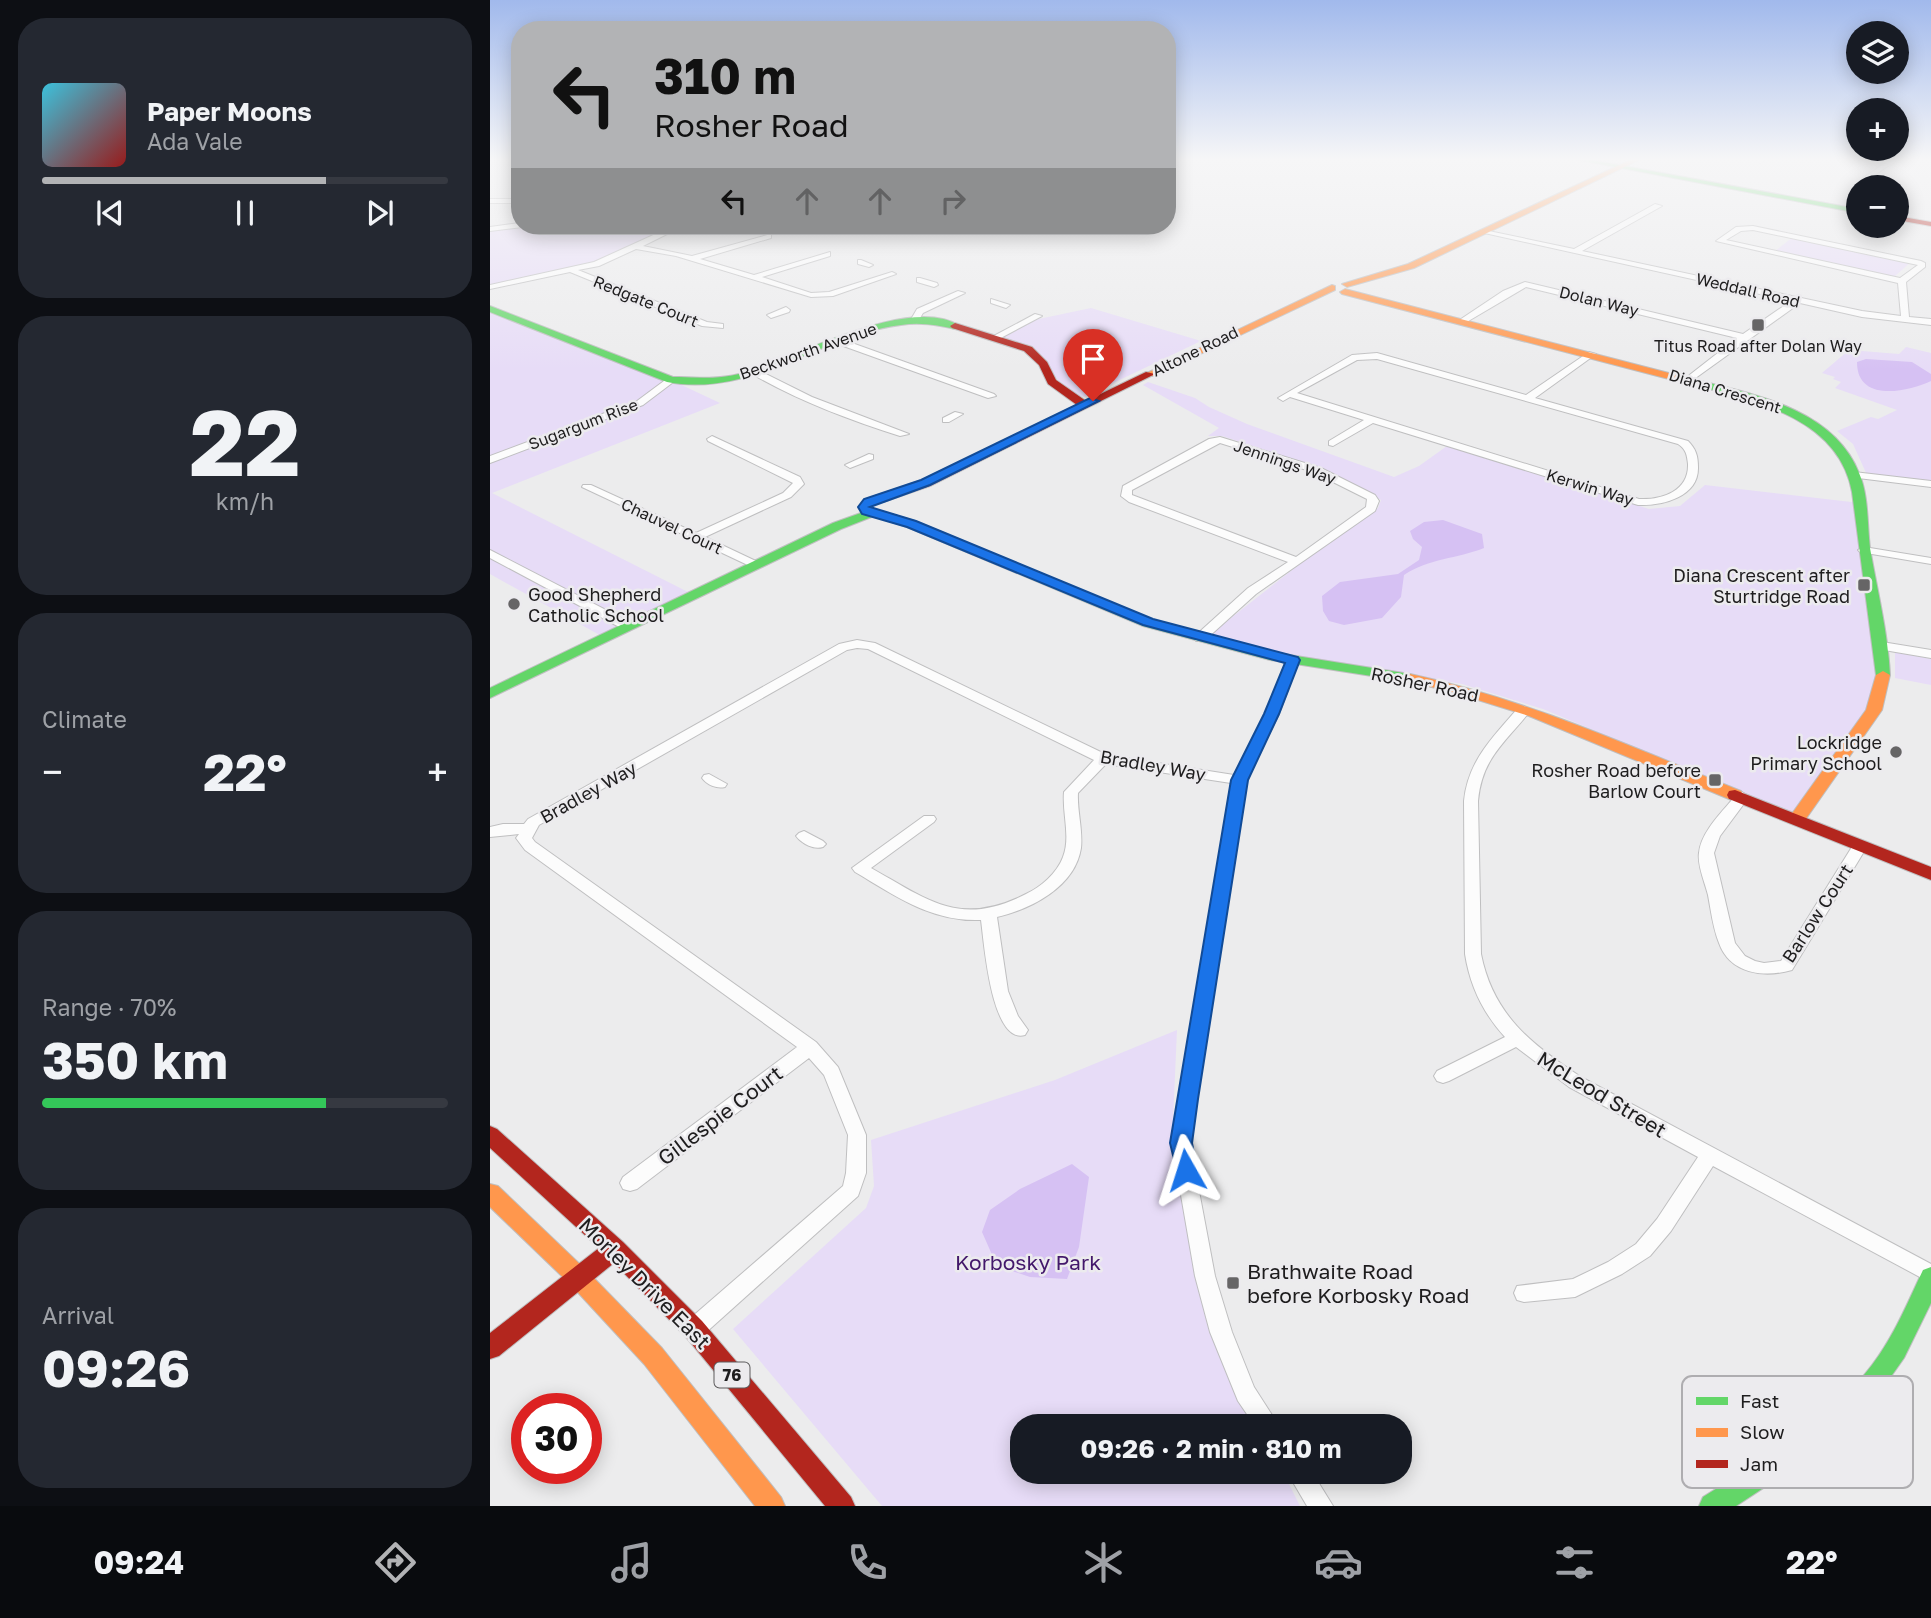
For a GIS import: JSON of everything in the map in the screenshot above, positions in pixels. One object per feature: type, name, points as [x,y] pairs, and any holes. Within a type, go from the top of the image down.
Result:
[{"type":"street","name":"Altone Road","points":[[490,694],[879,507],[1083,400],[1284,309],[1411,266],[1487,230]]},
{"type":"street","points":[[1576,251],[1614,230]]},
{"type":"street","points":[[1737,230],[1720,241],[1731,246],[1902,282]]},
{"type":"street","points":[[1765,230],[1921,263],[1922,265],[1902,282]]},
{"type":"street","name":"Weddall Road","points":[[1484,232],[1797,301],[1862,314],[1931,322]]},
{"type":"street","points":[[490,287],[573,271],[638,247],[661,235]]},
{"type":"street","points":[[693,258],[768,236]]},
{"type":"street","points":[[638,247],[693,258],[815,295],[830,294],[892,274]]},
{"type":"street","points":[[755,277],[824,252],[810,247]]},
{"type":"street","name":"Redgate Court","points":[[573,271],[705,324],[720,326]]},
{"type":"street","points":[[920,280],[934,285]]},
{"type":"street","points":[[1902,282],[1905,319]]},
{"type":"street","name":"Dolan Way","points":[[1462,321],[1525,284],[1744,337]]},
{"type":"street","name":"Diana Crescent","points":[[1346,289],[1759,399],[1812,424],[1838,445],[1854,475],[1864,550],[1882,646],[1883,677],[1874,710],[1797,819]]},
{"type":"street","points":[[914,321],[920,311],[961,293]]},
{"type":"street","points":[[993,301],[1006,305]]},
{"type":"street","points":[[1690,379],[1744,337],[1797,301]]},
{"type":"street","name":"Beckworth Avenue","points":[[490,309],[671,380],[720,379],[755,372],[886,324],[914,321],[947,323],[1033,353],[1052,382],[1083,400]]},
{"type":"street","points":[[771,315],[786,310]]},
{"type":"street","points":[[994,338],[1038,316]]},
{"type":"street","points":[[838,341],[991,396]]},
{"type":"street","points":[[1528,398],[1592,354]]},
{"type":"street","name":"Kerwin Way","points":[[1365,356],[1392,359],[1528,398],[1682,442],[1692,452],[1695,468],[1692,479],[1673,497],[1664,501],[1638,502],[1286,396],[1355,358],[1365,356]]},
{"type":"street","points":[[755,372],[778,385],[846,414],[904,434]]},
{"type":"street","name":"Sugargum Rise","points":[[490,460],[640,403],[671,380]]},
{"type":"street","points":[[946,420],[958,414]]},
{"type":"street","points":[[1333,443],[1372,420]]},
{"type":"street","points":[[697,537],[788,495],[799,485],[796,480],[712,439]]},
{"type":"street","name":"Jennings Way","points":[[1200,638],[1252,592],[1297,561],[1371,509],[1374,501],[1317,470],[1220,440],[1213,441],[1127,488],[1125,492],[1133,500],[1297,561]]},
{"type":"street","points":[[850,465],[869,457]]},
{"type":"street","points":[[1854,475],[1931,484]]},
{"type":"street","name":"Chauvel Court","points":[[587,486],[756,565]]},
{"type":"street","name":"Rosher Road","points":[[879,507],[911,524],[1137,618],[1200,638],[1293,660],[1397,674],[1459,687],[1524,710],[1931,874]]},
{"type":"street","points":[[1864,550],[1931,561]]},
{"type":"street","points":[[490,552],[628,626]]},
{"type":"street","name":"Bradley Way","points":[[694,1329],[851,1190],[856,1173],[857,1135],[832,1072],[810,1047],[530,846],[524,838],[528,829],[544,815],[844,647],[857,644],[871,646],[1103,759],[1239,780]]},
{"type":"street","points":[[1882,646],[1931,654]]},
{"type":"street","points":[[1260,1414],[1246,1394],[1221,1332],[1205,1276],[1181,1143],[1239,780],[1272,714],[1293,660]]},
{"type":"street","name":"McLeod Street","points":[[1524,710],[1482,760],[1471,790],[1473,956],[1480,984],[1489,1003],[1517,1040],[1544,1063],[1931,1276]]},
{"type":"street","points":[[929,819],[860,868],[931,908],[949,914],[988,912],[1026,902],[1050,887],[1065,871],[1072,854],[1071,792],[1103,759]]},
{"type":"street","name":"Barlow Court","points":[[1742,797],[1713,835],[1706,853],[1727,944],[1739,960],[1751,966],[1764,969],[1786,966],[1860,845]]},
{"type":"street","points":[[490,832],[528,829]]},
{"type":"street","points":[[804,836],[818,844]]},
{"type":"street","points":[[988,912],[1003,1003],[1011,1023],[1019,1030]]},
{"type":"street","points":[[1443,1076],[1517,1040]]},
{"type":"street","name":"Gillespie Court","points":[[631,1183],[810,1047]]},
{"type":"street","name":"Morley Drive East","points":[[490,1135],[615,1249],[694,1329],[842,1506]]},
{"type":"street","points":[[1524,1293],[1575,1288],[1643,1250],[1664,1225],[1709,1156]]},
{"type":"street","points":[[490,1193],[579,1278],[653,1356],[772,1506]]},
{"type":"street","points":[[490,1348],[615,1249]]},
{"type":"street","points":[[1878,1376],[1899,1345],[1931,1276]]},
{"type":"street","points":[[1306,1484],[1321,1506]]},
{"type":"street","points":[[1712,1506],[1741,1488]]},
{"type":"green space","points":[[490,230],[511,230],[511,235],[661,235],[611,259],[490,287]]},
{"type":"green space","points":[[1793,237],[1912,261],[1894,277],[1774,252]]},
{"type":"green space","points":[[1091,308],[1201,341],[1084,397],[1071,394],[1033,353],[994,338],[1034,320]]},
{"type":"green space","points":[[490,309],[671,380],[720,403],[492,493],[694,595],[605,638],[490,574]]},
{"type":"green space","points":[[1906,347],[1931,353],[1931,481],[1867,475],[1853,444],[1837,431],[1871,417],[1878,419],[1897,410],[1835,388],[1841,382],[1822,373],[1849,350],[1899,354]]},
{"type":"green space","points":[[1148,382],[1195,398],[1247,424],[1394,477],[1419,466],[1447,446],[1649,509],[1680,506],[1705,485],[1860,503],[1881,687],[1800,817],[1543,709],[1462,684],[1304,657],[1208,636],[1301,563],[1378,508],[1381,500],[1331,472],[1222,436],[1208,436],[1219,428],[1143,385]]},
{"type":"green space","points":[[1895,652],[1931,659],[1931,685],[1895,678]]},
{"type":"green space","name":"Korbosky Park","points":[[1177,1030],[1172,1143],[1208,1316],[1255,1414],[1010,1414],[1010,1484],[1289,1484],[1300,1506],[882,1506],[733,1329],[866,1208],[874,1186],[871,1140],[1055,1080]]},
{"type":"shaded area","points":[[1866,359],[1912,362],[1931,374],[1931,381],[1897,391],[1874,389],[1865,384],[1859,375],[1857,362]]},
{"type":"shaded area","points":[[1443,520],[1482,534],[1484,548],[1423,565],[1404,575],[1401,597],[1382,618],[1344,625],[1329,621],[1323,611],[1322,596],[1340,582],[1398,574],[1419,560],[1422,547],[1413,539],[1410,531],[1424,522]]},
{"type":"shaded area","points":[[1072,1164],[1089,1177],[1079,1247],[1067,1279],[1030,1277],[997,1266],[982,1232],[990,1210],[1020,1189]]},
{"type":"traffic: fast","points":[[490,309],[671,380],[740,377],[874,327],[929,321],[955,326]]},
{"type":"traffic: fast","points":[[1688,381],[1734,392],[1784,410],[1807,421],[1828,436],[1844,453],[1854,474],[1858,492],[1883,675]]},
{"type":"traffic: fast","points":[[490,694],[837,526],[872,513]]},
{"type":"traffic: fast","points":[[876,513],[911,524],[1148,623],[1270,656],[1410,678]]},
{"type":"traffic: fast","points":[[1879,1376],[1896,1350],[1931,1277]]},
{"type":"traffic: fast","points":[[1712,1506],[1741,1488]]},
{"type":"traffic: slow","points":[[1347,284],[1411,266],[1486,230]]},
{"type":"traffic: slow","points":[[1150,374],[1332,288]]},
{"type":"traffic: slow","points":[[1345,292],[1688,381]]},
{"type":"traffic: slow","points":[[1797,819],[1874,710],[1883,675]]},
{"type":"traffic: slow","points":[[1410,678],[1452,687],[1535,713],[1735,795]]},
{"type":"traffic: slow","points":[[490,1193],[579,1278],[653,1356],[772,1506]]},
{"type":"traffic: jam","points":[[955,326],[1028,349],[1043,364],[1052,382],[1084,405]]},
{"type":"traffic: jam","points":[[879,499],[926,483],[1150,374]]},
{"type":"traffic: jam","points":[[1735,795],[1931,874]]},
{"type":"traffic: jam","points":[[490,1135],[615,1249],[694,1329],[842,1506]]},
{"type":"traffic: jam","points":[[490,1348],[615,1249]]},
{"type":"place","name":"Titus Road after Dolan Way","points":[[1758,325]]},
{"type":"place","name":"Diana Crescent after Sturtridge Road","points":[[1864,585]]},
{"type":"place","name":"Good Shepherd Catholic School","points":[[514,604]]},
{"type":"place","name":"Lockridge Primary School","points":[[1896,752]]},
{"type":"place","name":"Rosher Road before Barlow Court","points":[[1715,780]]},
{"type":"place","name":"Brathwaite Road before Korbosky Road","points":[[1233,1283]]},
{"type":"route","points":[[1093,401],[926,483],[869,502],[864,509],[911,524],[1148,622],[1200,638],[1293,660],[1272,714],[1239,780],[1181,1143],[1186,1170]]}]
